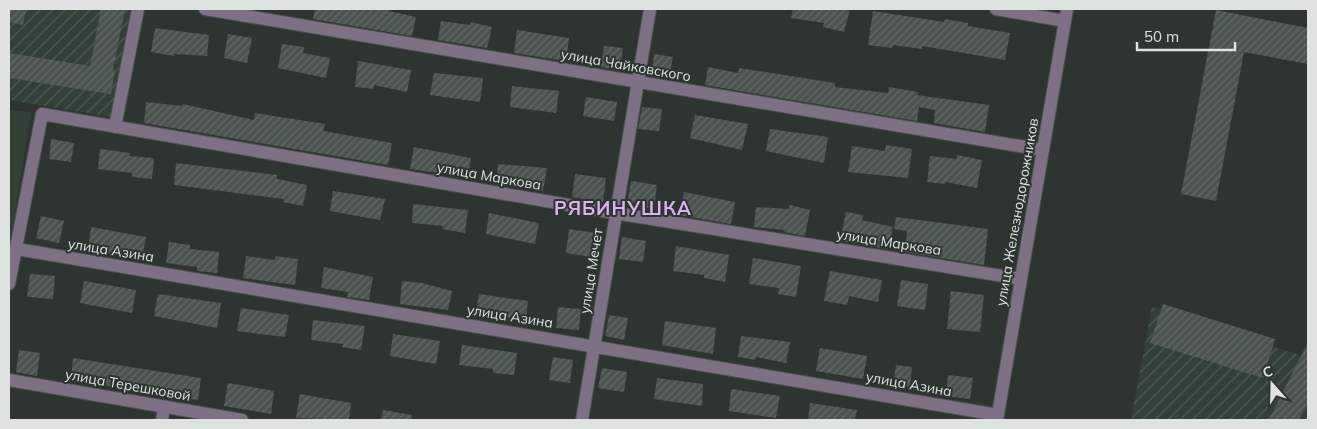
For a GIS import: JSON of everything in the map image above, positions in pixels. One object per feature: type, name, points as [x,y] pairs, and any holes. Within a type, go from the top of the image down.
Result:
[{"type":"street","points":[[116,127],[138,9]]},
{"type":"street","name":"улица Чайковского","points":[[205,9],[1043,150]]},
{"type":"street","name":"улица Мечет","points":[[582,420],[650,9]]},
{"type":"street","points":[[996,9],[1066,15]]},
{"type":"street","name":"улица Железнодорожников","points":[[998,418],[1066,15]]},
{"type":"street","name":"улица Маркова","points":[[17,249],[42,114],[615,213],[1021,279]]},
{"type":"street","points":[[9,284],[17,249]]},
{"type":"street","name":"улица Азина","points":[[17,249],[594,346],[998,418]]},
{"type":"street","name":"улица Терешковой","points":[[9,380],[242,420]]},
{"type":"street","points":[[162,420],[164,407]]},
{"type":"shaded area","points":[[9,9],[131,9],[111,117],[9,100]]},
{"type":"shaded area","points":[[9,110],[31,112],[9,250]]},
{"type":"shaded area","points":[[1152,307],[1308,358],[1308,420],[1131,420]]},
{"type":"building","points":[[9,9],[26,9],[23,25],[9,22]]},
{"type":"building","points":[[101,9],[125,9],[113,69],[115,69],[111,94],[9,78],[9,53],[90,66]]},
{"type":"building","points":[[315,9],[389,9],[389,11],[416,17],[412,36],[313,19]]},
{"type":"building","points":[[793,9],[850,9],[844,32],[823,27],[824,23],[791,18]]},
{"type":"building","points":[[1216,10],[1308,28],[1308,64],[1244,52],[1216,201],[1181,194]]},
{"type":"building","points":[[873,11],[944,22],[945,19],[968,23],[968,26],[1010,33],[1005,60],[922,46],[922,49],[893,45],[892,48],[868,45]]},
{"type":"building","points":[[441,21],[470,25],[471,22],[492,27],[487,48],[438,40]]},
{"type":"building","points":[[155,28],[209,35],[207,56],[174,54],[174,56],[151,52]]},
{"type":"building","points":[[517,30],[569,38],[566,61],[514,53]]},
{"type":"building","points":[[228,34],[252,38],[247,63],[224,58]]},
{"type":"building","points":[[282,44],[304,47],[303,53],[330,58],[326,78],[278,68]]},
{"type":"building","points":[[604,46],[623,48],[620,71],[601,67]]},
{"type":"building","points":[[654,54],[673,57],[669,79],[651,76]]},
{"type":"building","points":[[358,61],[411,70],[407,92],[374,85],[374,89],[355,87]]},
{"type":"building","points":[[708,67],[738,73],[739,68],[835,83],[835,87],[888,93],[889,87],[918,92],[917,95],[989,105],[985,132],[934,123],[935,110],[919,107],[917,121],[705,85]]},
{"type":"building","points":[[434,73],[483,78],[480,102],[430,95]]},
{"type":"building","points":[[512,86],[559,91],[556,113],[510,107]]},
{"type":"building","points":[[586,97],[617,102],[614,121],[583,116]]},
{"type":"building","points":[[146,102],[182,106],[183,104],[254,120],[255,113],[325,124],[323,131],[392,143],[388,165],[144,123]]},
{"type":"building","points":[[642,107],[662,109],[659,131],[638,129]]},
{"type":"building","points":[[695,115],[748,124],[742,150],[690,138]]},
{"type":"building","points":[[770,129],[828,137],[824,163],[766,151]]},
{"type":"building","points":[[51,139],[74,143],[71,162],[49,159]]},
{"type":"building","points":[[886,145],[912,149],[908,178],[848,172],[852,146],[885,151]]},
{"type":"building","points":[[414,147],[471,158],[468,177],[410,169]]},
{"type":"building","points":[[100,149],[130,153],[129,156],[154,158],[152,179],[132,177],[132,173],[98,169]]},
{"type":"building","points":[[957,155],[982,160],[977,188],[946,182],[945,184],[927,182],[930,156],[956,159]]},
{"type":"building","points":[[176,163],[277,175],[277,179],[307,185],[303,206],[283,202],[284,199],[174,185]]},
{"type":"building","points":[[498,164],[547,168],[543,191],[496,184]]},
{"type":"building","points":[[575,174],[606,178],[603,202],[572,197]]},
{"type":"building","points":[[631,181],[657,185],[654,209],[627,205]]},
{"type":"building","points":[[333,191],[385,199],[380,220],[330,211]]},
{"type":"building","points":[[684,192],[735,202],[731,224],[679,215]]},
{"type":"building","points":[[413,204],[468,210],[465,233],[442,229],[443,226],[412,223]]},
{"type":"building","points":[[790,205],[810,210],[805,236],[784,232],[785,230],[754,227],[756,207],[789,209]]},
{"type":"building","points":[[846,212],[863,215],[862,220],[893,227],[888,249],[840,241]]},
{"type":"building","points":[[489,213],[539,223],[535,244],[486,234]]},
{"type":"building","points":[[41,216],[64,221],[59,243],[36,238]]},
{"type":"building","points":[[896,217],[988,229],[984,265],[905,252],[907,231],[894,229]]},
{"type":"building","points":[[91,227],[146,237],[142,258],[88,251]]},
{"type":"building","points":[[569,229],[595,233],[591,257],[566,253]]},
{"type":"building","points":[[622,237],[646,241],[643,262],[619,259]]},
{"type":"building","points":[[169,242],[190,245],[190,249],[219,252],[217,273],[197,271],[197,267],[166,263]]},
{"type":"building","points":[[676,246],[729,255],[725,282],[704,278],[704,275],[673,271]]},
{"type":"building","points":[[246,256],[275,260],[276,256],[298,259],[295,285],[243,278]]},
{"type":"building","points":[[753,258],[801,266],[796,297],[778,294],[779,288],[749,284]]},
{"type":"building","points":[[324,267],[373,277],[369,300],[347,297],[348,292],[321,288]]},
{"type":"building","points":[[830,271],[882,280],[878,302],[849,296],[847,305],[824,301]]},
{"type":"building","points":[[30,274],[55,276],[53,299],[27,297]]},
{"type":"building","points":[[901,280],[928,284],[925,310],[897,306]]},
{"type":"building","points":[[84,281],[136,290],[132,313],[80,303]]},
{"type":"building","points":[[402,281],[422,283],[452,291],[448,310],[400,304]]},
{"type":"building","points":[[951,291],[984,295],[980,332],[947,329]]},
{"type":"building","points":[[158,294],[221,303],[217,328],[154,316]]},
{"type":"building","points":[[479,294],[528,301],[526,320],[476,314]]},
{"type":"building","points":[[1163,304],[1275,339],[1263,378],[1150,343]]},
{"type":"building","points":[[558,307],[581,309],[579,330],[556,328]]},
{"type":"building","points":[[241,308],[289,315],[285,337],[237,331]]},
{"type":"building","points":[[609,315],[628,318],[624,340],[605,336]]},
{"type":"building","points":[[313,320],[365,326],[361,350],[342,347],[343,344],[311,340]]},
{"type":"building","points":[[665,321],[716,328],[713,354],[662,345]]},
{"type":"building","points":[[393,334],[440,341],[436,364],[390,356]]},
{"type":"building","points":[[741,336],[790,342],[786,363],[756,357],[755,360],[738,357]]},
{"type":"building","points":[[1308,342],[1308,401],[1299,420],[1269,420]]},
{"type":"building","points":[[462,345],[517,353],[514,375],[493,373],[493,369],[459,365]]},
{"type":"building","points":[[820,348],[867,356],[863,379],[816,371]]},
{"type":"building","points":[[19,350],[40,353],[37,376],[16,372]]},
{"type":"building","points":[[553,357],[573,360],[570,383],[549,380]]},
{"type":"building","points":[[73,358],[201,378],[198,400],[177,397],[178,395],[71,381]]},
{"type":"building","points":[[896,365],[912,367],[910,387],[893,385]]},
{"type":"building","points":[[602,368],[627,372],[624,392],[598,388]]},
{"type":"building","points":[[948,375],[973,378],[970,399],[946,396]]},
{"type":"building","points":[[657,378],[703,384],[702,406],[654,399]]},
{"type":"building","points":[[228,383],[274,391],[271,414],[224,406]]},
{"type":"building","points":[[731,389],[780,396],[776,418],[729,411]]},
{"type":"building","points":[[300,394],[351,403],[349,420],[296,418]]},
{"type":"building","points":[[810,403],[857,410],[855,420],[808,420]]},
{"type":"building","points":[[383,410],[412,415],[411,420],[381,420]]},
{"type":"district","name":"РЯБИНУШКА","points":[[623,208]]}]
